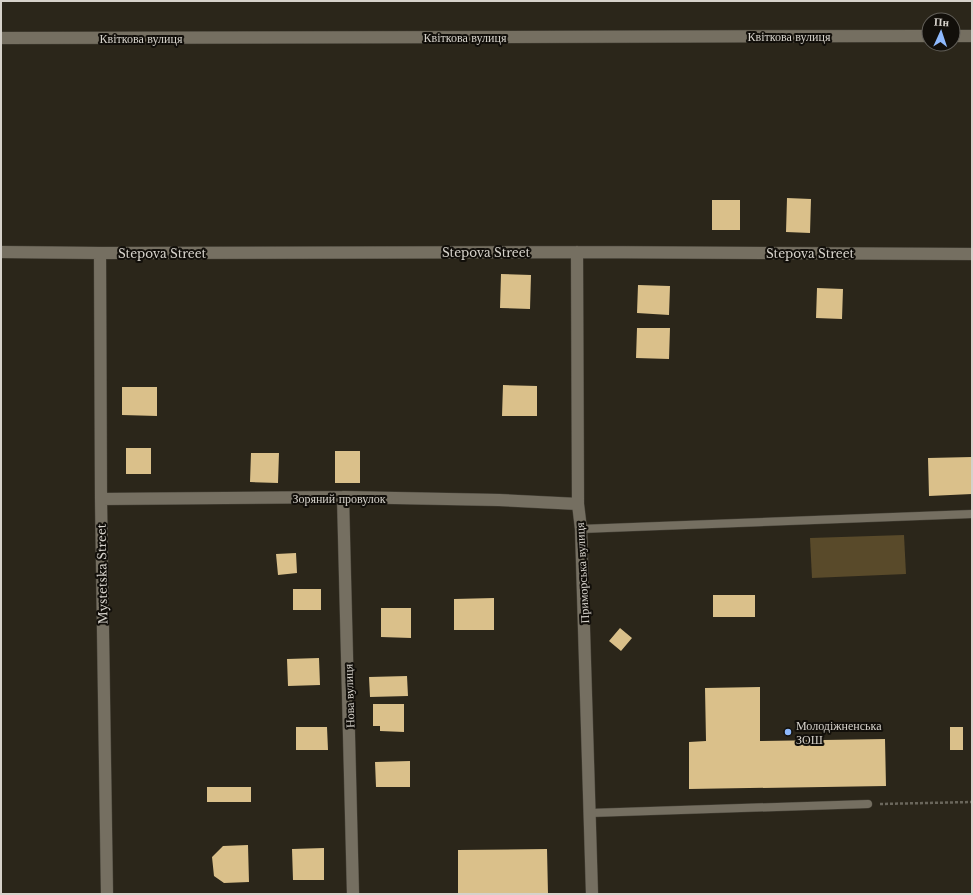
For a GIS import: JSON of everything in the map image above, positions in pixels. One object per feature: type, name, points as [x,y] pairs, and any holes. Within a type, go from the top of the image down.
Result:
[{"type":"street","name":"Квіткова вулиця","points":[[1,38],[921,36]]},
{"type":"street","points":[[961,36],[972,36]]},
{"type":"street","name":"Stepova Street","points":[[1,252],[972,254]]},
{"type":"street","name":"Приморська вулиця","points":[[577,252],[578,504],[581,529],[592,894]]},
{"type":"street","name":"Mystetska Street","points":[[100,253],[101,499],[107,894]]},
{"type":"street","name":"Зоряний провулок","points":[[101,499],[343,497],[499,500],[578,504]]},
{"type":"street","name":"Нова вулиця","points":[[343,497],[353,894]]},
{"type":"lane","points":[[581,529],[972,514]]},
{"type":"lane","points":[[590,813],[868,804]]},
{"type":"path","points":[[868,804],[972,802]]},
{"type":"shaded area","points":[[904,535],[906,574],[812,578],[810,538]]},
{"type":"building","points":[[787,198],[811,199],[810,233],[786,232]]},
{"type":"building","points":[[712,200],[740,200],[740,230],[712,230]]},
{"type":"building","points":[[501,274],[531,275],[530,309],[500,308]]},
{"type":"building","points":[[638,285],[670,286],[669,315],[637,313]]},
{"type":"building","points":[[817,288],[843,289],[842,319],[816,318]]},
{"type":"building","points":[[637,328],[670,328],[669,359],[636,358]]},
{"type":"building","points":[[503,385],[537,386],[537,416],[502,416]]},
{"type":"building","points":[[122,387],[157,387],[157,416],[122,415]]},
{"type":"building","points":[[126,448],[151,448],[151,474],[126,474]]},
{"type":"building","points":[[335,451],[360,451],[360,483],[335,483]]},
{"type":"building","points":[[251,453],[279,453],[278,483],[250,482]]},
{"type":"building","points":[[972,457],[972,494],[929,496],[928,458]]},
{"type":"building","points":[[296,553],[297,573],[278,575],[276,554]]},
{"type":"building","points":[[293,589],[321,589],[321,610],[293,610]]},
{"type":"building","points":[[713,595],[755,595],[755,617],[713,617]]},
{"type":"building","points":[[494,598],[494,630],[454,630],[454,599]]},
{"type":"building","points":[[381,608],[411,608],[411,638],[381,637]]},
{"type":"building","points":[[620,628],[632,638],[621,651],[609,641]]},
{"type":"building","points":[[319,658],[320,685],[288,686],[287,659]]},
{"type":"building","points":[[407,676],[408,696],[370,697],[369,677]]},
{"type":"building","points":[[760,687],[760,741],[885,739],[886,786],[689,789],[689,742],[706,741],[705,688]]},
{"type":"building","points":[[373,704],[404,704],[404,732],[380,731],[380,726],[373,726]]},
{"type":"building","points":[[296,727],[327,727],[328,750],[296,750]]},
{"type":"building","points":[[950,727],[963,727],[963,750],[950,750]]},
{"type":"building","points":[[410,761],[410,787],[376,787],[375,762]]},
{"type":"building","points":[[207,787],[251,787],[251,802],[207,802]]},
{"type":"building","points":[[248,845],[249,882],[224,883],[214,876],[212,857],[223,846]]},
{"type":"building","points":[[324,848],[324,880],[293,880],[292,849]]},
{"type":"building","points":[[547,849],[548,894],[458,894],[458,850]]},
{"type":"place","name":"Молодіжненська ЗОШ","points":[[788,732]]}]
